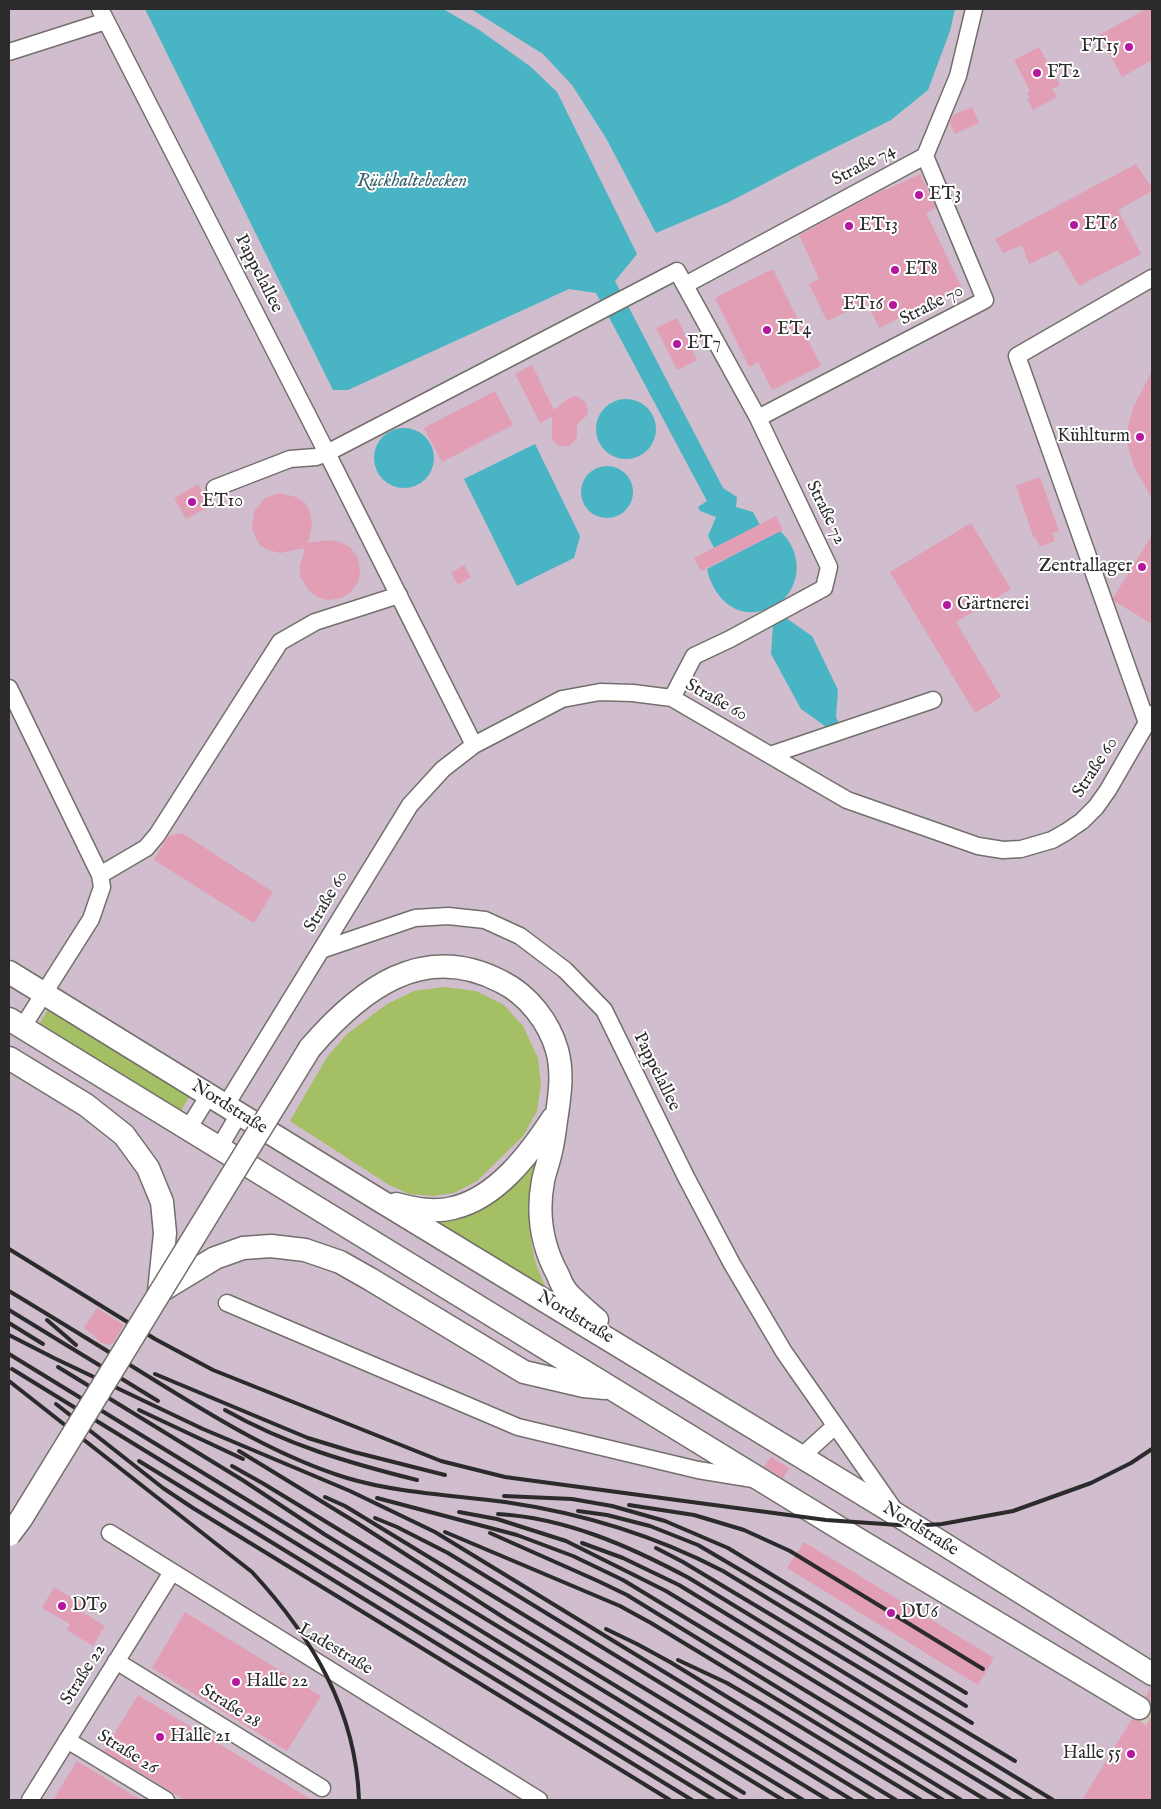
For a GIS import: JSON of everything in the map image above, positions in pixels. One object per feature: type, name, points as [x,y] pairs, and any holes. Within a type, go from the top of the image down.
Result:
[{"type":"street","points":[[925,156],[958,76],[974,9]]},
{"type":"street","points":[[9,52],[103,15]]},
{"type":"street","name":"Pappelallee","points":[[103,15],[474,745]]},
{"type":"street","name":"Straße 74","points":[[685,285],[925,156]]},
{"type":"street","name":"Straße 70","points":[[758,418],[985,300],[925,156]]},
{"type":"street","points":[[215,488],[290,458],[316,458],[327,453],[678,271],[685,285]]},
{"type":"street","points":[[1150,719],[1017,356],[1152,278]]},
{"type":"street","name":"Straße 72","points":[[672,698],[694,656],[730,639],[824,588],[829,567],[758,418],[685,285]]},
{"type":"street","points":[[100,875],[146,848],[157,835],[280,642],[315,622],[399,595]]},
{"type":"street","points":[[9,688],[100,875],[102,887],[92,919],[44,994],[16,1024]]},
{"type":"street","name":"Straße 60","points":[[225,1105],[410,805],[443,769],[474,745],[562,699],[600,692],[633,693],[672,698],[847,800],[978,846],[1003,850],[1021,850],[1052,840],[1082,821],[1096,807],[1108,790],[1150,719]]},
{"type":"street","points":[[770,755],[933,700]]},
{"type":"street","name":"Pappelallee","points":[[321,950],[415,918],[448,916],[485,920],[520,936],[565,970],[604,1010],[686,1177],[732,1264],[784,1352],[899,1516]]},
{"type":"street","points":[[9,1535],[310,1048],[333,1022],[366,993],[404,974],[434,967],[458,967],[485,973],[509,985],[529,1001],[546,1026],[557,1050],[561,1074],[551,1152],[543,1181],[540,1217],[548,1256],[565,1290],[582,1307],[666,1373]]},
{"type":"street","name":"Nordstraße","points":[[9,972],[379,1200],[802,1456],[1146,1670],[1130,1703],[16,1024]]},
{"type":"street","points":[[9,1058],[86,1105],[124,1135],[148,1168],[162,1202],[165,1233],[159,1292]]},
{"type":"street","points":[[188,1129],[225,1105]]},
{"type":"street","points":[[219,1148],[225,1105]]},
{"type":"street","points":[[379,1200],[411,1208],[433,1210],[453,1208],[471,1202],[486,1193],[510,1173],[538,1141],[557,1113]]},
{"type":"street","points":[[159,1292],[215,1258],[243,1248],[271,1246],[305,1250],[340,1262],[524,1372],[584,1386],[613,1389]]},
{"type":"street","points":[[227,1303],[518,1427],[698,1470],[763,1480]]},
{"type":"street","points":[[802,1456],[836,1426]]},
{"type":"street","name":"Ladestraße","points":[[110,1533],[539,1800]]},
{"type":"street","name":"Straße 22","points":[[30,1800],[172,1572]]},
{"type":"street","name":"Straße 28","points":[[116,1661],[322,1788]]},
{"type":"street","name":"Straße 26","points":[[67,1740],[166,1800]]},
{"type":"shaded area","points":[[9,9],[1152,9],[1152,1800],[9,1800]]},
{"type":"green space","points":[[445,987],[476,991],[504,1005],[523,1026],[538,1058],[541,1084],[537,1111],[523,1136],[477,1181],[454,1193],[433,1196],[409,1194],[389,1185],[290,1121],[327,1057],[347,1034],[387,1004],[414,991]]},
{"type":"green space","points":[[49,1008],[191,1094],[181,1111],[39,1024]]},
{"type":"green space","points":[[543,1147],[534,1186],[530,1221],[534,1256],[549,1293],[439,1223],[460,1219],[474,1212]]},
{"type":"water","name":"Rückhaltebecken","points":[[145,9],[443,9],[478,29],[531,67],[557,92],[637,254],[615,281],[723,488],[737,497],[736,507],[753,512],[760,525],[714,548],[708,536],[716,517],[700,511],[698,507],[707,501],[596,293],[569,289],[348,390],[333,390]]},
{"type":"water","points":[[471,9],[955,9],[950,31],[928,90],[891,120],[727,203],[656,233],[606,138],[572,85],[543,54]]},
{"type":"water","points":[[626,399],[638,401],[651,412],[656,429],[654,441],[643,454],[626,459],[614,457],[601,446],[596,429],[598,417],[609,404]]},
{"type":"water","points":[[404,428],[416,430],[429,441],[434,458],[432,470],[421,483],[404,488],[392,486],[379,475],[374,458],[376,446],[387,433]]},
{"type":"water","points":[[535,444],[580,536],[574,558],[517,586],[464,479]]},
{"type":"water","points":[[602,466],[612,466],[622,470],[629,477],[633,492],[629,507],[622,514],[612,518],[602,518],[592,514],[585,507],[581,497],[581,487],[585,477],[592,470]]},
{"type":"water","points":[[780,531],[792,546],[797,564],[794,582],[790,591],[778,604],[756,612],[745,612],[728,604],[715,589],[707,569]]},
{"type":"water","points":[[786,618],[812,636],[838,690],[836,717],[840,726],[827,732],[825,726],[801,709],[771,654],[773,625]]},
{"type":"building","name":"FT15","points":[[1146,9],[1152,9],[1152,60],[1122,77],[1099,35]]},
{"type":"building","name":"FT2","points":[[1039,47],[1060,85],[1052,89],[1057,97],[1033,110],[1027,99],[1030,98],[1027,93],[1030,91],[1014,60]]},
{"type":"building","points":[[972,107],[979,123],[955,134],[950,123],[953,115]]},
{"type":"building","name":"ET6","points":[[1136,164],[1152,188],[1152,191],[1118,210],[1141,254],[1079,286],[1058,250],[1029,264],[1022,245],[1003,253],[995,239]]},
{"type":"building","points":[[920,174],[936,208],[926,213],[962,288],[879,328],[867,302],[827,321],[809,284],[819,279],[799,235],[885,189]]},
{"type":"building","name":"ET4","points":[[773,269],[821,366],[772,390],[758,362],[749,367],[715,298]]},
{"type":"building","name":"ET7","points":[[677,318],[697,360],[677,370],[656,328]]},
{"type":"building","points":[[532,365],[554,410],[574,396],[579,397],[586,403],[588,412],[577,424],[577,437],[570,446],[559,446],[554,442],[552,437],[552,417],[540,423],[515,374]]},
{"type":"building","name":"Kühlturm","points":[[1152,371],[1152,499],[1134,466],[1128,447],[1128,427],[1133,408]]},
{"type":"building","points":[[495,391],[513,425],[442,462],[424,428]]},
{"type":"building","points":[[1040,477],[1059,531],[1052,533],[1055,541],[1040,547],[1036,538],[1034,539],[1016,486]]},
{"type":"building","name":"ET10","points":[[198,484],[211,506],[186,519],[174,498]]},
{"type":"building","points":[[280,493],[296,497],[305,503],[310,512],[312,526],[308,543],[329,540],[337,541],[350,547],[358,558],[359,580],[351,592],[342,598],[328,600],[317,597],[309,591],[300,576],[300,567],[305,548],[280,553],[268,550],[260,545],[252,529],[254,512],[265,498]]},
{"type":"building","points":[[776,516],[783,530],[701,571],[694,558]]},
{"type":"building","name":"Gärtnerei","points":[[971,523],[1011,589],[956,622],[1001,697],[975,713],[890,572]]},
{"type":"building","name":"Zentrallager","points":[[1152,535],[1152,624],[1114,601],[1113,598]]},
{"type":"building","points":[[464,565],[471,577],[458,585],[451,573]]},
{"type":"building","points":[[182,833],[273,892],[254,923],[154,860],[168,836]]},
{"type":"building","points":[[97,1308],[124,1325],[113,1343],[109,1345],[99,1342],[94,1335],[84,1328]]},
{"type":"building","points":[[771,1457],[789,1468],[783,1478],[764,1467]]},
{"type":"building","name":"DU6","points":[[804,1542],[994,1658],[978,1685],[787,1568]]},
{"type":"building","points":[[54,1587],[82,1604],[79,1610],[105,1626],[93,1646],[67,1630],[70,1624],[42,1608]]},
{"type":"building","name":"Halle 22","points":[[185,1612],[321,1696],[287,1751],[152,1668]]},
{"type":"building","points":[[1151,1687],[1152,1708],[1150,1701],[1145,1697]]},
{"type":"building","name":"Halle 21","points":[[138,1695],[312,1800],[185,1800],[104,1751]]},
{"type":"building","name":"Halle 55","points":[[1152,1708],[1152,1800],[1082,1800],[1132,1719],[1139,1721],[1146,1719],[1150,1715]]},
{"type":"building","points":[[77,1761],[141,1800],[53,1800]]},
{"type":"tunnel","points":[[1139,1708],[1152,1716]]},
{"type":"railway","points":[[9,1249],[155,1339],[213,1370],[441,1461],[505,1477],[826,1520],[913,1526],[942,1524],[1013,1511],[1091,1483],[1131,1463],[1152,1449]]},
{"type":"railway","points":[[9,1291],[227,1424],[297,1460],[347,1478],[385,1487],[505,1502],[562,1512],[645,1537],[698,1558],[723,1571],[972,1723]]},
{"type":"railway","points":[[9,1310],[158,1401]]},
{"type":"railway","points":[[47,1320],[76,1345]]},
{"type":"railway","points":[[9,1323],[43,1344]]},
{"type":"railway","points":[[9,1335],[203,1429],[350,1491],[435,1532],[874,1800]]},
{"type":"railway","points":[[9,1354],[737,1800]]},
{"type":"railway","points":[[58,1367],[244,1481],[324,1534],[744,1793]]},
{"type":"railway","points":[[12,1369],[714,1800]]},
{"type":"railway","points":[[155,1374],[308,1438],[354,1452],[445,1475]]},
{"type":"railway","points":[[9,1381],[252,1572],[274,1597],[294,1622],[311,1649],[340,1705],[356,1767],[359,1800]]},
{"type":"railway","points":[[56,1404],[163,1488],[193,1508],[670,1800]]},
{"type":"railway","points":[[139,1410],[243,1459]]},
{"type":"railway","points":[[225,1410],[272,1433],[319,1452],[417,1480]]},
{"type":"railway","points":[[239,1451],[357,1523],[506,1619],[803,1800]]},
{"type":"railway","points":[[139,1461],[692,1800]]},
{"type":"railway","points":[[232,1466],[783,1800]]},
{"type":"railway","points":[[504,1496],[572,1499],[612,1506],[665,1521],[728,1548],[966,1693]]},
{"type":"railway","points":[[325,1497],[345,1506],[828,1800]]},
{"type":"railway","points":[[377,1498],[517,1535],[573,1556],[623,1580],[986,1800]]},
{"type":"railway","points":[[629,1505],[694,1515],[744,1530],[790,1551],[983,1669]]},
{"type":"railway","points":[[578,1511],[607,1515],[650,1526],[698,1545],[966,1706]]},
{"type":"railway","points":[[459,1512],[497,1519],[566,1541],[666,1591],[1010,1800]]},
{"type":"railway","points":[[498,1514],[548,1521],[596,1535],[666,1566],[689,1578],[1053,1800]]},
{"type":"railway","points":[[375,1518],[448,1553],[852,1800]]},
{"type":"railway","points":[[445,1532],[620,1606],[943,1800]]},
{"type":"railway","points":[[490,1533],[627,1595],[961,1800]]},
{"type":"railway","points":[[582,1543],[623,1558],[679,1585],[1031,1800]]},
{"type":"railway","points":[[656,1548],[683,1562],[1015,1761]]},
{"type":"railway","points":[[606,1629],[670,1662],[896,1800]]},
{"type":"railway","points":[[678,1660],[727,1683],[921,1800]]},
{"type":"place","name":"FT15","points":[[1129,47]]},
{"type":"place","name":"FT2","points":[[1037,73]]},
{"type":"place","name":"ET3","points":[[919,195]]},
{"type":"place","name":"ET6","points":[[1074,225]]},
{"type":"place","name":"ET13","points":[[849,226]]},
{"type":"place","name":"ET8","points":[[895,270]]},
{"type":"place","name":"ET16","points":[[893,305]]},
{"type":"place","name":"ET4","points":[[767,330]]},
{"type":"place","name":"ET7","points":[[677,344]]},
{"type":"place","name":"Kühlturm","points":[[1140,437]]},
{"type":"place","name":"ET10","points":[[192,502]]},
{"type":"place","name":"Zentrallager","points":[[1142,567]]},
{"type":"place","name":"Gärtnerei","points":[[947,605]]},
{"type":"place","name":"DT9","points":[[62,1606]]},
{"type":"place","name":"DU6","points":[[891,1613]]},
{"type":"place","name":"Halle 22","points":[[236,1682]]},
{"type":"place","name":"Halle 21","points":[[160,1737]]},
{"type":"place","name":"Halle 55","points":[[1131,1754]]}]
